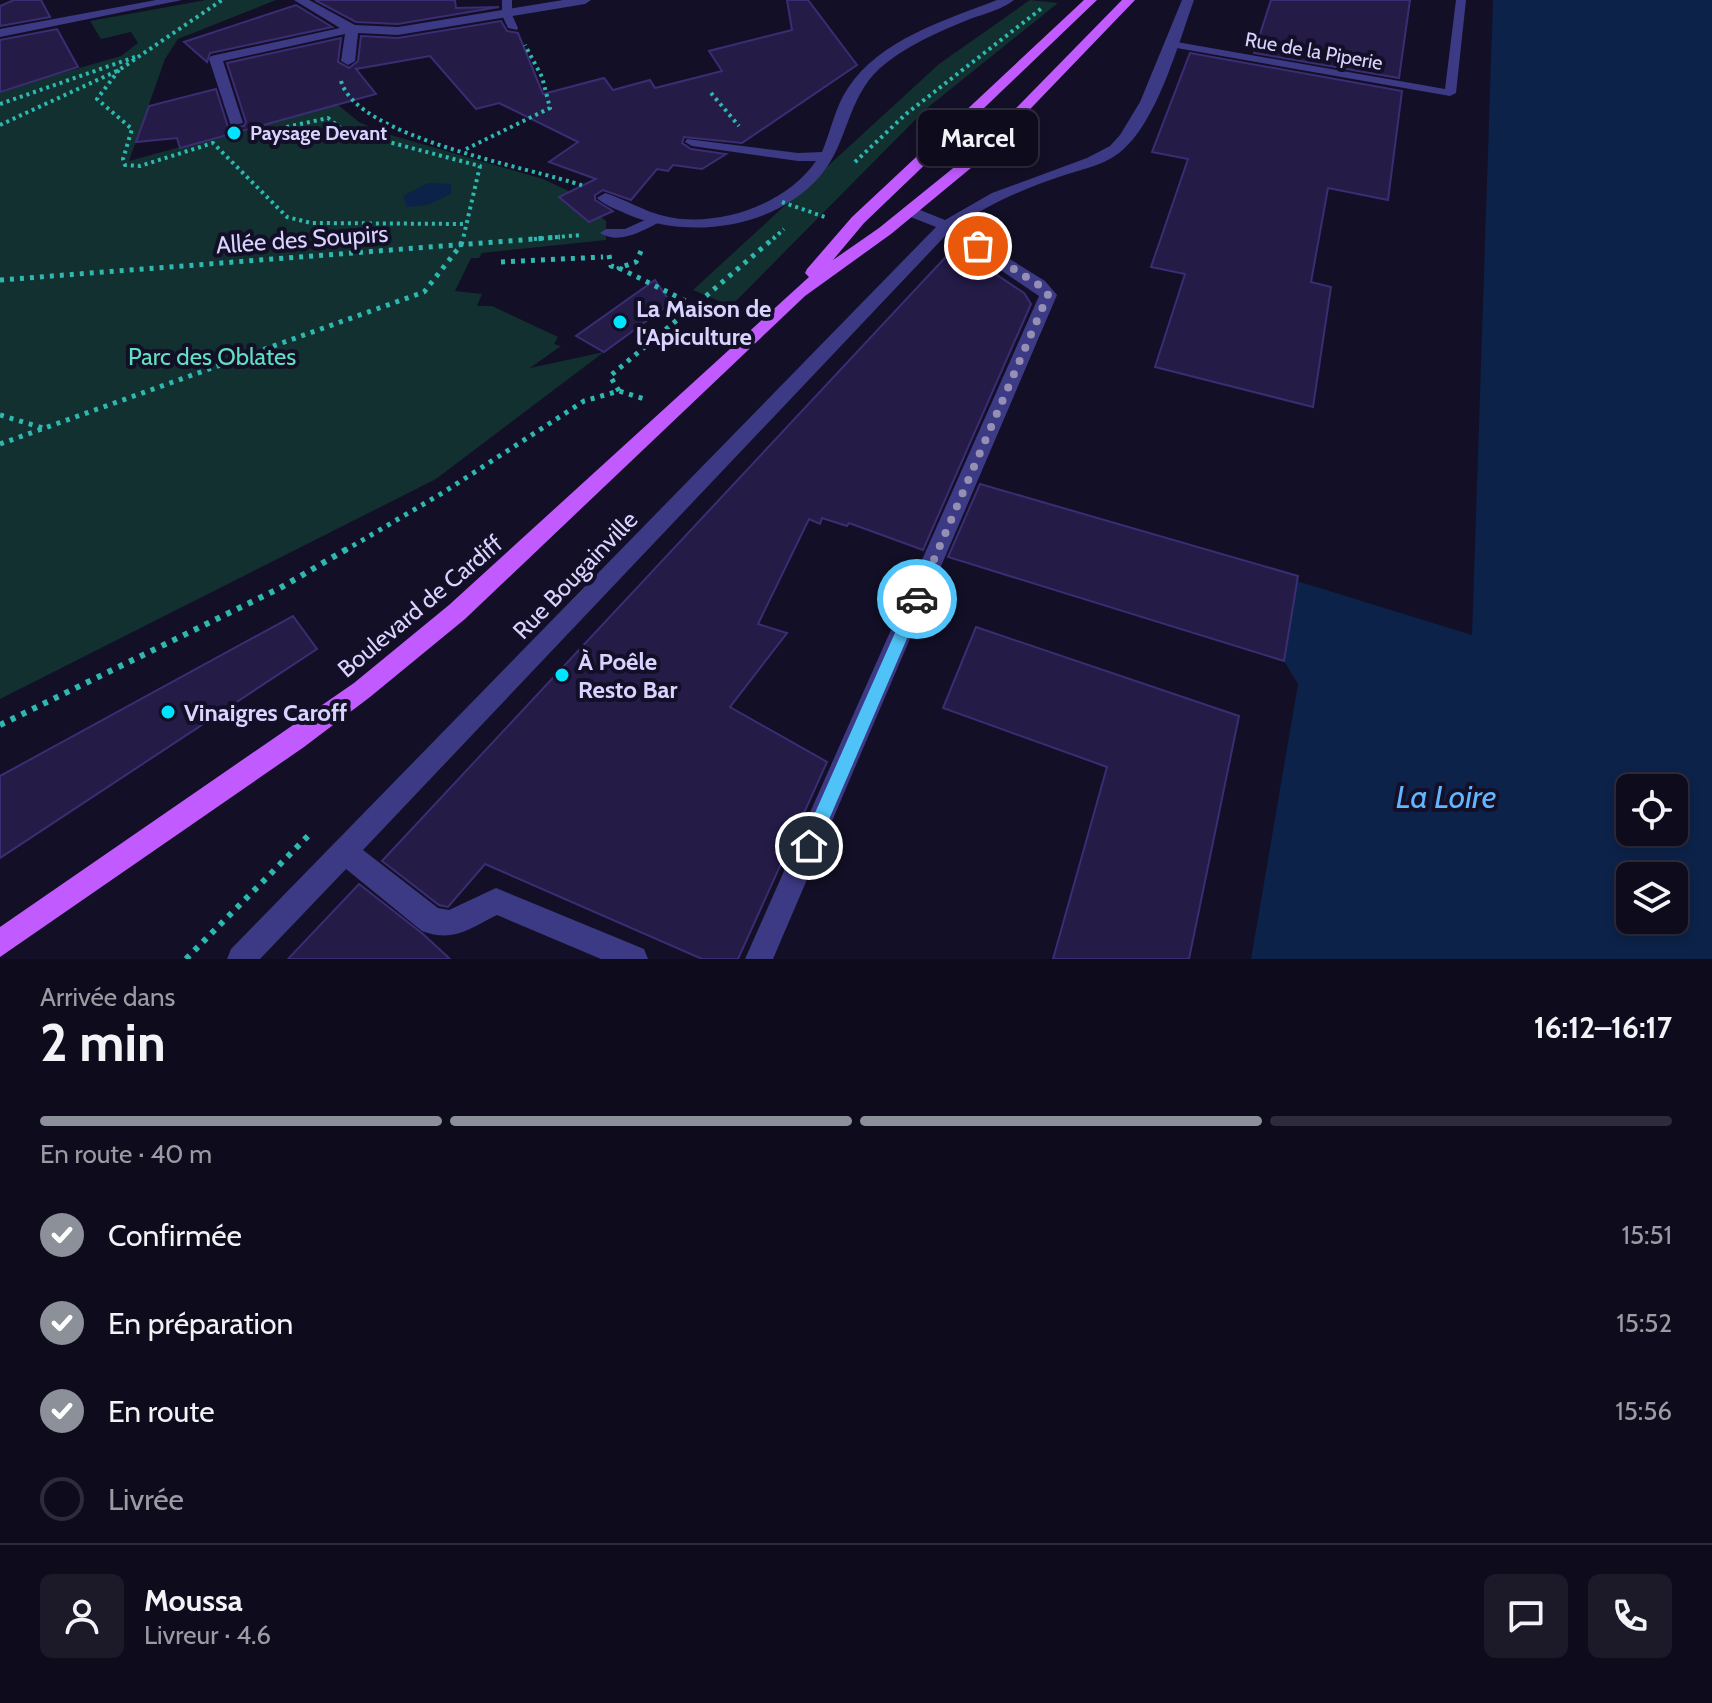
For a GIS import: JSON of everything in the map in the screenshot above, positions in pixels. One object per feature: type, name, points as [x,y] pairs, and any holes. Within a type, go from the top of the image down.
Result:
[{"type":"main road","name":"Boulevard de Cardiff","points":[[799,292],[858,220],[1091,0]]},
{"type":"main road","name":"Boulevard de Cardiff","points":[[1,947],[362,690],[457,612],[799,292],[909,211],[978,155],[1129,0]]},
{"type":"street","points":[[0,33],[20,26],[176,0]]},
{"type":"street","points":[[300,0],[352,29]]},
{"type":"street","points":[[236,123],[216,59],[352,29],[398,31],[585,0]]},
{"type":"street","points":[[605,198],[656,219],[686,224],[732,219],[782,202],[827,156],[857,84],[868,73],[912,40],[1008,0]]},
{"type":"street","name":"Rue Bougainville","points":[[241,959],[946,226],[962,214],[1117,148],[1140,112],[1188,0]]},
{"type":"street","points":[[348,61],[352,29]]},
{"type":"street","points":[[692,142],[798,157],[827,156]]},
{"type":"street","points":[[759,959],[1048,295],[1039,285],[946,226],[909,211]]},
{"type":"street","points":[[345,852],[432,921],[450,924],[496,901],[634,959]]},
{"type":"lane","points":[[507,0],[507,15],[513,28]]},
{"type":"lane","name":"Rue de la Piperie","points":[[1171,44],[1450,93],[1461,0]]},
{"type":"lane","points":[[606,233],[627,233],[656,219]]},
{"type":"path","points":[[0,125],[119,70],[222,0]]},
{"type":"path","points":[[850,166],[906,114],[1052,0]]},
{"type":"path","points":[[466,149],[550,108],[532,55],[513,28]]},
{"type":"path","points":[[0,104],[143,54]]},
{"type":"path","points":[[348,61],[342,73],[343,93],[362,111],[409,133],[560,177],[605,198]]},
{"type":"path","points":[[119,70],[97,99],[132,129],[123,159],[125,165],[140,166],[227,140]]},
{"type":"path","points":[[711,93],[740,127]]},
{"type":"path","points":[[0,444],[424,292],[461,245],[480,166],[343,130],[328,118],[256,134]]},
{"type":"path","points":[[213,143],[287,217],[311,223],[465,224]]},
{"type":"path","points":[[782,202],[825,217]]},
{"type":"path","points":[[619,391],[610,376],[806,209]]},
{"type":"path","name":"Allée des Soupirs","points":[[0,280],[606,233]]},
{"type":"path","points":[[639,246],[642,253],[636,262],[619,268],[698,307]]},
{"type":"path","points":[[501,262],[608,257]]},
{"type":"path","points":[[0,725],[280,588],[444,492],[584,401],[619,391],[676,408]]},
{"type":"path","points":[[0,415],[44,428]]},
{"type":"green space","name":"Parc des Oblates","points":[[206,0],[276,0],[178,39],[165,59],[129,161],[337,104],[359,122],[384,133],[543,179],[571,192],[606,221],[606,240],[482,253],[479,258],[471,258],[455,291],[482,294],[477,306],[492,306],[558,337],[554,344],[561,346],[530,368],[604,352],[436,479],[0,699],[0,91],[121,56],[138,43],[131,32],[101,39],[90,21]]},
{"type":"green space","points":[[1030,0],[1058,3],[926,109],[731,306],[693,290],[939,64]]},
{"type":"water","name":"La Loire","points":[[1493,0],[1712,0],[1712,959],[1251,959],[1298,684],[1284,661],[1297,581],[1472,635]]},
{"type":"water","points":[[428,183],[451,184],[451,194],[428,205],[407,207],[403,196]]},
{"type":"building","points":[[14,0],[41,0],[50,17],[0,26],[0,6]]},
{"type":"building","points":[[315,0],[455,0],[456,8],[499,7],[398,24],[356,22]]},
{"type":"building","points":[[787,0],[808,0],[857,65],[742,143],[684,137],[682,143],[691,149],[726,154],[702,169],[673,165],[668,171],[657,169],[631,200],[603,190],[595,195],[595,200],[613,211],[589,222],[559,197],[596,179],[549,162],[578,142],[499,103],[476,109],[430,56],[356,69],[376,94],[180,148],[177,138],[136,142],[149,106],[216,89],[228,127],[244,126],[246,122],[227,63],[341,38],[338,62],[349,68],[358,61],[361,36],[398,38],[501,21],[507,31],[518,33],[543,94],[604,78],[613,90],[650,80],[655,88],[722,71],[709,51],[792,30]]},
{"type":"building","points":[[1271,0],[1410,0],[1399,78],[1254,53]]},
{"type":"building","points":[[296,5],[332,27],[210,53],[207,62],[184,42]]},
{"type":"building","points":[[57,29],[78,67],[0,92],[0,40]]},
{"type":"building","points":[[1190,53],[1402,91],[1388,200],[1328,188],[1311,282],[1331,287],[1313,407],[1155,367],[1185,274],[1151,267],[1188,159],[1152,152]]},
{"type":"building","points":[[955,247],[1024,293],[1031,304],[923,550],[849,523],[847,526],[822,518],[820,524],[809,519],[758,624],[787,633],[730,707],[827,762],[738,959],[702,959],[485,864],[448,907],[439,905],[382,861]]},
{"type":"building","name":"La Maison de l'Apiculture","points":[[655,280],[671,303],[604,352],[576,336]]},
{"type":"building","points":[[980,484],[1298,576],[1284,661],[948,557]]},
{"type":"building","name":"Vinaigres Caroff","points":[[293,616],[317,649],[0,858],[0,776]]},
{"type":"building","points":[[976,627],[1239,716],[1189,959],[1053,959],[1107,767],[943,708]]},
{"type":"building","points":[[359,884],[423,934],[450,959],[288,959]]},
{"type":"way so far","points":[[917,599],[1048,295],[1039,285],[978,246]]},
{"type":"place","name":"Paysage Devant","points":[[234,133]]},
{"type":"place","name":"Marcel","points":[[978,246]]},
{"type":"place","name":"La Maison de l'Apiculture","points":[[620,322]]},
{"type":"place","name":"À Poêle Resto Bar","points":[[562,675]]},
{"type":"place","name":"Vinaigres Caroff","points":[[168,712]]},
{"type":"route","points":[[809,846],[917,599]]}]
